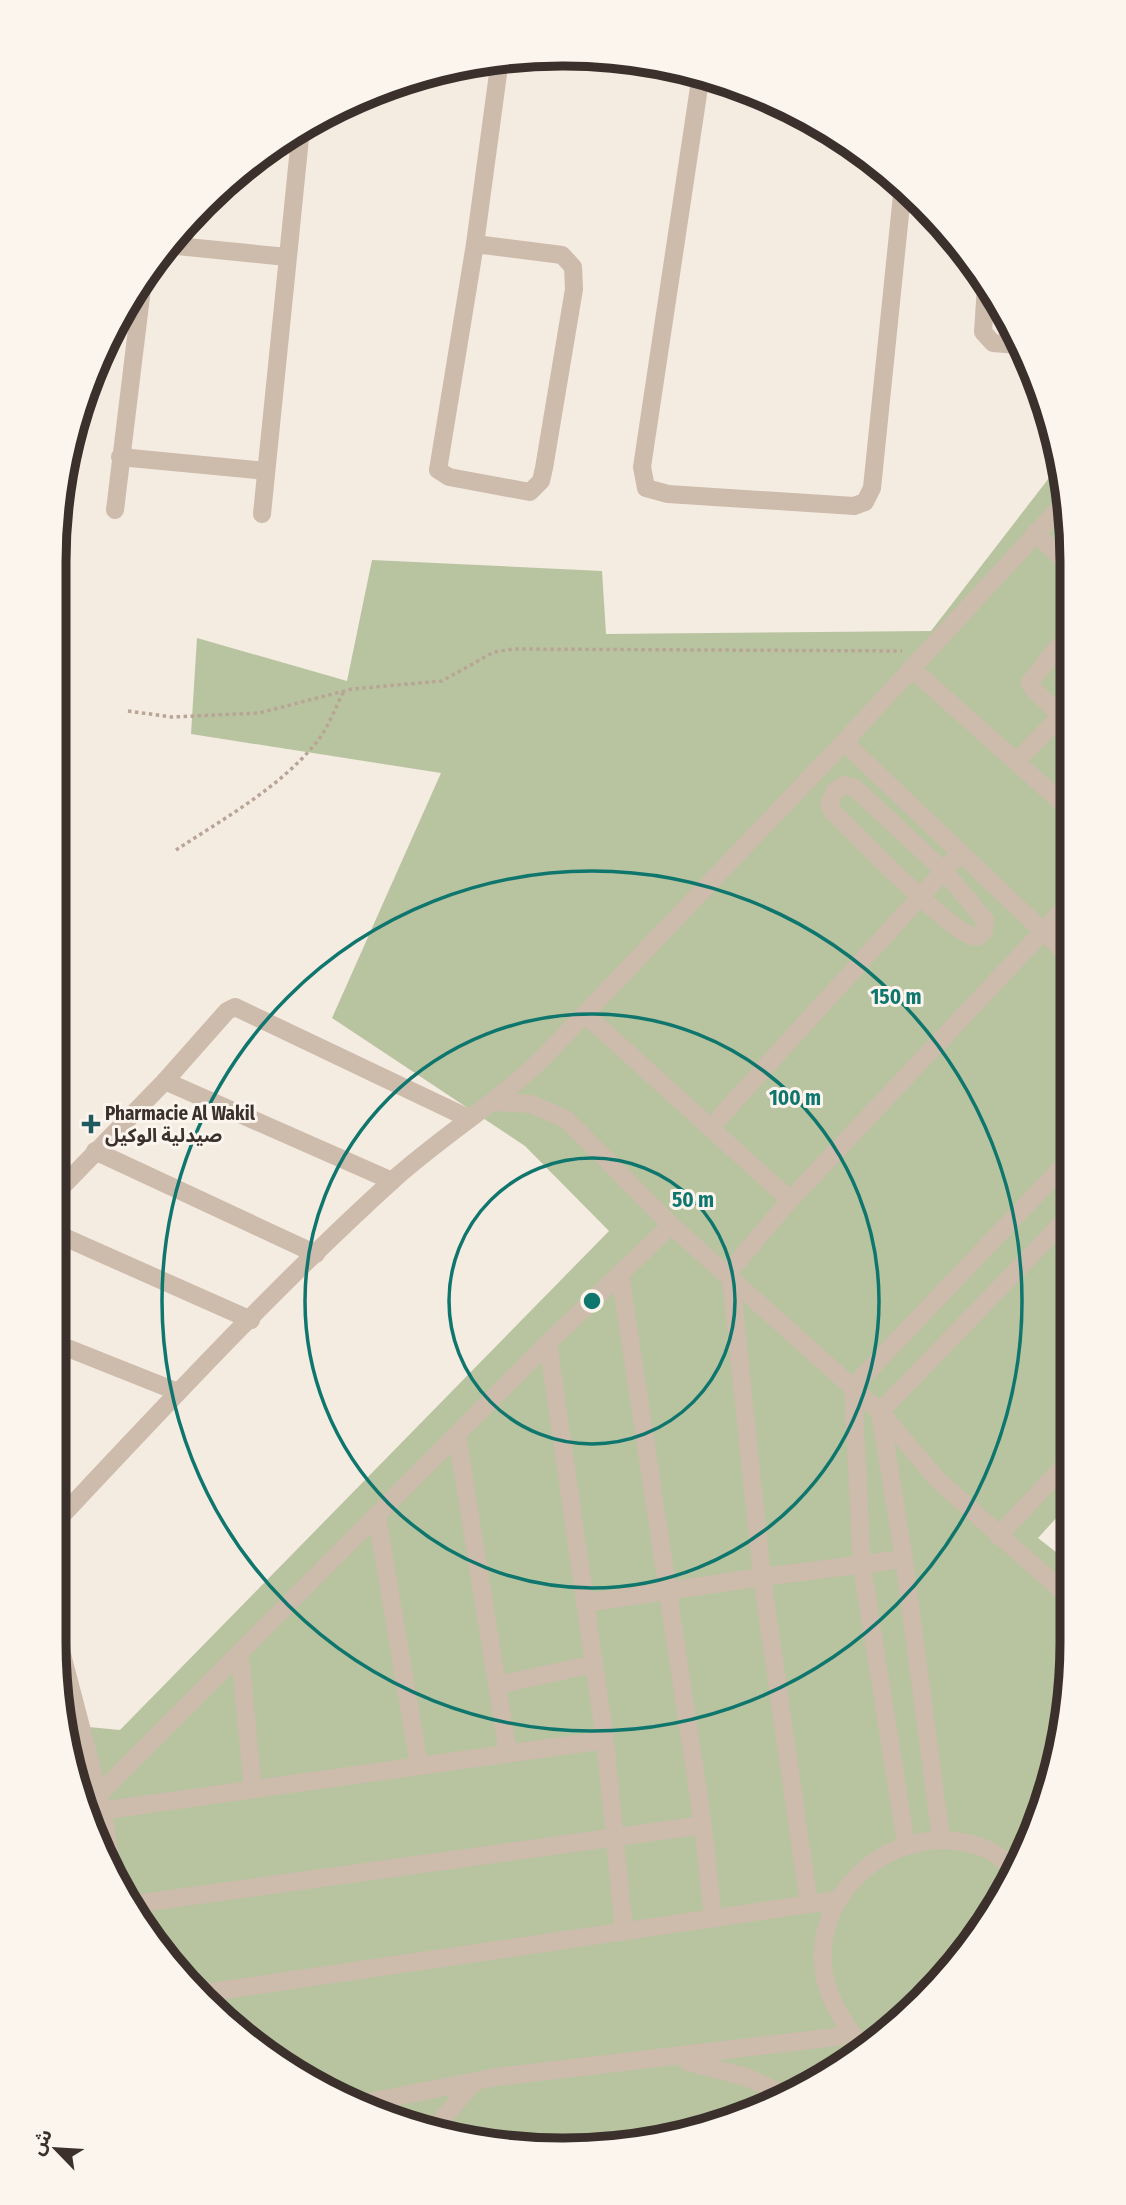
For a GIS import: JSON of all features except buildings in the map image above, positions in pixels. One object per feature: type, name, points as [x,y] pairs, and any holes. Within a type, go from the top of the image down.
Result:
[{"type":"street","points":[[475,244],[562,256],[573,267],[574,289],[544,468],[536,488],[526,493],[449,477],[438,470],[475,244],[498,71]]},
{"type":"street","points":[[699,85],[642,467],[646,488],[668,494],[839,506],[854,506],[865,502],[872,488],[901,200]]},
{"type":"street","points":[[262,514],[299,142]]},
{"type":"street","points":[[181,246],[287,257]]},
{"type":"street","points":[[985,302],[983,332],[992,343],[1009,344]]},
{"type":"street","points":[[115,510],[140,304]]},
{"type":"street","points":[[120,457],[266,471]]},
{"type":"street","points":[[66,1511],[178,1392],[316,1254],[393,1181],[468,1118],[495,1102],[585,1014],[844,742],[1056,511]]},
{"type":"street","points":[[1035,533],[1060,556]]},
{"type":"street","points":[[1060,649],[1057,649],[1030,682],[1060,710]]},
{"type":"street","points":[[911,668],[1060,801]]},
{"type":"street","points":[[1016,762],[1060,721]]},
{"type":"street","points":[[844,742],[1060,948]]},
{"type":"street","points":[[844,785],[855,788],[944,871],[985,920],[984,931],[978,937],[965,934],[920,897],[832,811],[829,804],[835,791],[844,785]]},
{"type":"street","points":[[710,1128],[960,853]]},
{"type":"street","points":[[809,1904],[762,1577],[729,1276],[790,1200],[1060,914]]},
{"type":"street","points":[[66,1182],[165,1082],[227,1011],[235,1007],[468,1118]]},
{"type":"street","points":[[585,1014],[790,1200]]},
{"type":"street","points":[[165,1082],[393,1181]]},
{"type":"street","points":[[495,1102],[531,1104],[566,1119],[671,1225],[880,1412],[939,1481],[1060,1589]]},
{"type":"street","points":[[95,1151],[316,1254]]},
{"type":"street","points":[[905,1844],[862,1566],[853,1387],[1060,1169]]},
{"type":"street","points":[[96,1806],[240,1655],[548,1343],[671,1225]]},
{"type":"street","points":[[880,1412],[1060,1225]]},
{"type":"street","points":[[66,1238],[251,1320]]},
{"type":"street","points":[[620,1273],[703,1825],[713,1919]]},
{"type":"street","points":[[548,1343],[605,1740],[624,1931]]},
{"type":"street","points":[[66,1347],[178,1392]]},
{"type":"street","points":[[880,1412],[904,1559],[940,1839]]},
{"type":"street","points":[[457,1435],[508,1753]]},
{"type":"street","points":[[998,1536],[1060,1471]]},
{"type":"street","points":[[377,1516],[419,1766]]},
{"type":"street","points":[[585,1604],[904,1559]]},
{"type":"street","points":[[240,1655],[253,1790]]},
{"type":"street","points":[[497,1685],[594,1664]]},
{"type":"street","points":[[73,1717],[96,1806]]},
{"type":"street","points":[[96,1806],[253,1790],[605,1740]]},
{"type":"street","points":[[141,1903],[703,1825]]},
{"type":"street","points":[[373,2101],[474,2081],[666,2058],[857,2040],[828,1993],[823,1945],[837,1900],[866,1866],[905,1844],[940,1839],[987,1849],[1007,1864]]},
{"type":"street","points":[[211,1992],[837,1900]]},
{"type":"street","points":[[666,2058],[711,2065],[775,2091]]},
{"type":"street","points":[[439,2123],[474,2081]]},
{"type":"path","points":[[128,710],[172,717],[259,713],[344,691],[442,681],[494,652],[514,649],[718,648],[925,652]]},
{"type":"path","points":[[176,850],[250,801],[304,755],[320,737],[344,691]]},
{"type":"green space","points":[[1051,475],[1060,563],[1060,1514],[1038,1538],[1060,1555],[1060,1642],[1050,1739],[1043,1771],[1022,1832],[976,1918],[914,1993],[839,2055],[753,2101],[692,2122],[660,2129],[563,2138],[466,2129],[434,2122],[373,2101],[315,2072],[261,2036],[212,1993],[169,1944],[133,1890],[104,1832],[83,1771],[74,1726],[120,1730],[609,1231],[525,1146],[332,1018],[441,773],[191,734],[197,638],[347,681],[372,560],[602,571],[606,634],[931,631]]},
{"type":"place","name":"Pharmacie Al Wakil صيدلية الوكيل","points":[[91,1124]]}]
